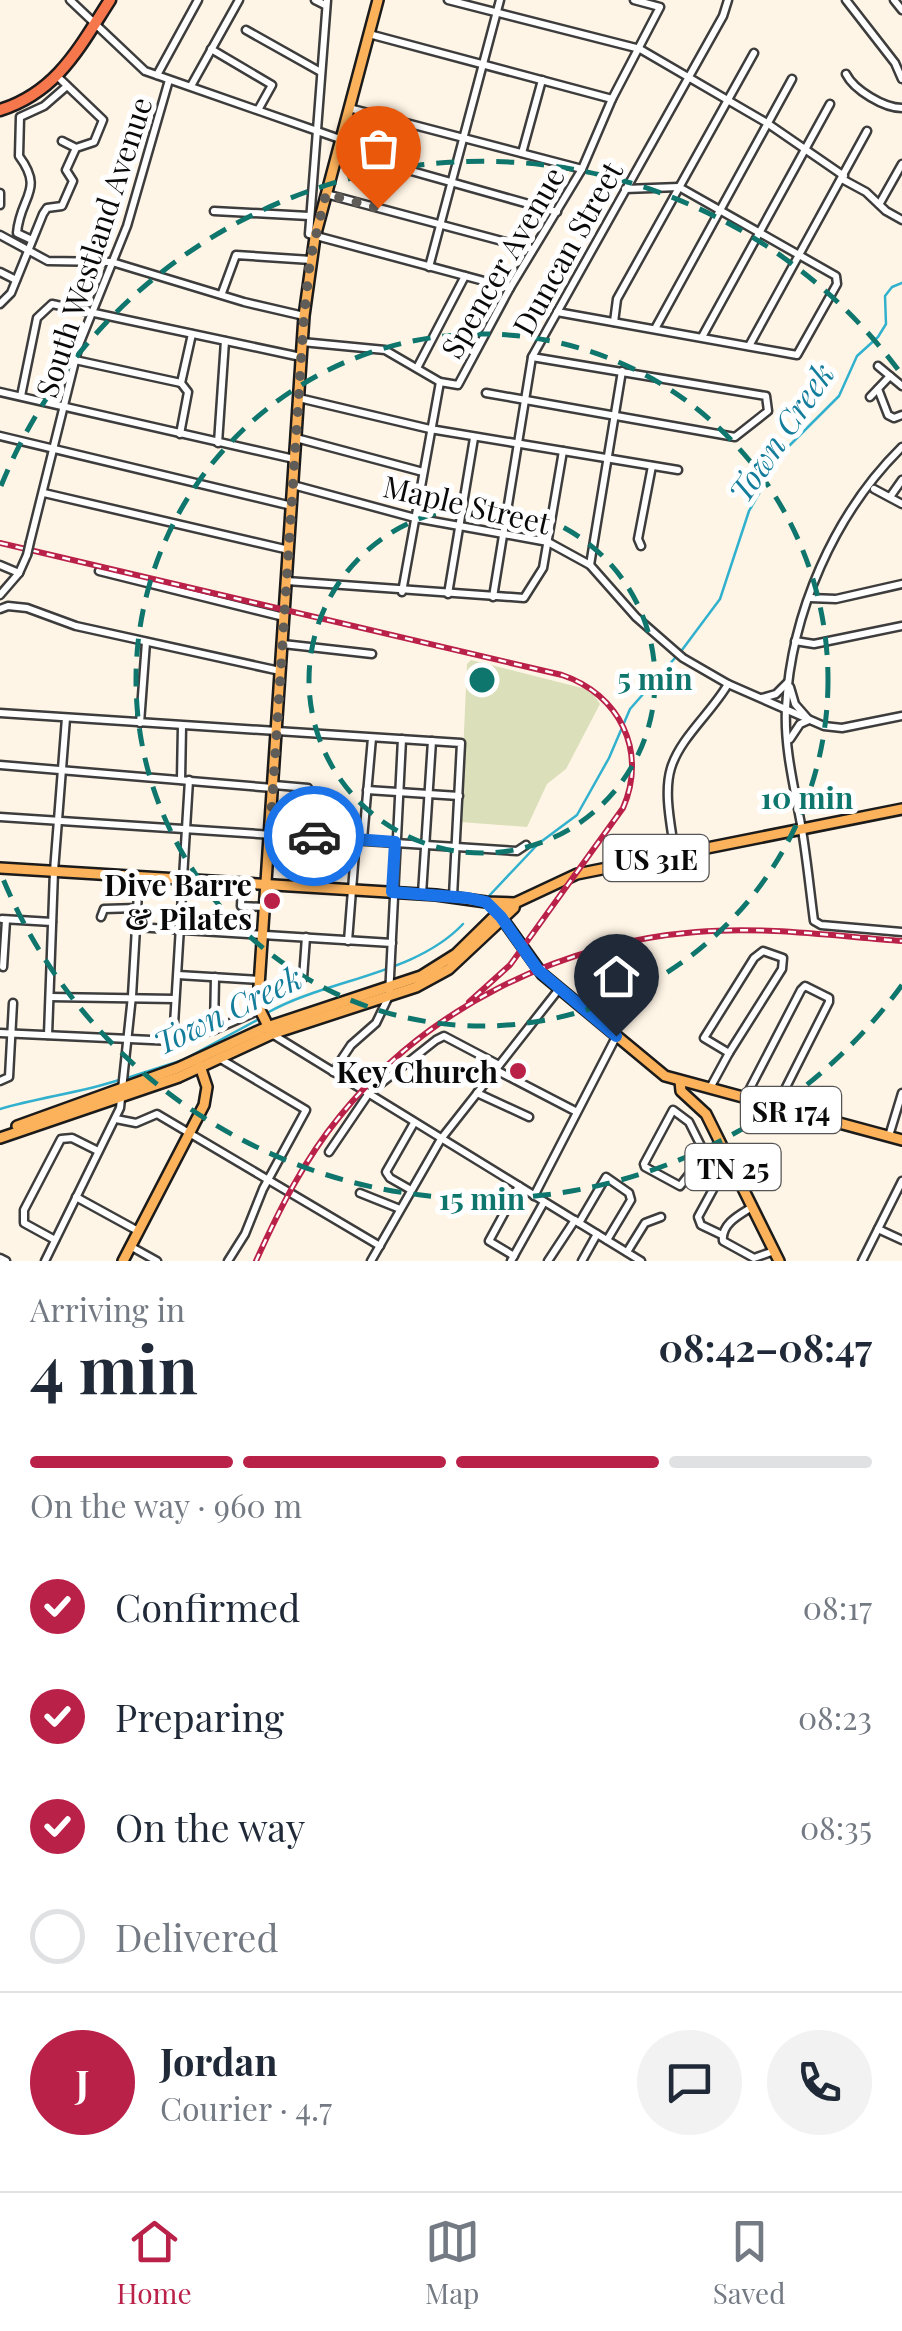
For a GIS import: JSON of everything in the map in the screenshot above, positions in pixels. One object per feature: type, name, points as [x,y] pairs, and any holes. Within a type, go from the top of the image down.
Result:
[{"type":"highway","points":[[0,110],[36,95],[57,76],[110,0]]},
{"type":"main road","points":[[265,1021],[260,980],[310,260],[378,0]]},
{"type":"main road","name":"US 31E","points":[[199,1066],[265,1021],[416,987],[449,964],[512,902],[563,878],[902,809]]},
{"type":"main road","points":[[0,868],[512,902]]},
{"type":"main road","name":"TN 25","points":[[486,902],[538,970],[660,1073],[680,1081],[681,1091],[706,1114],[776,1256]]},
{"type":"main road","name":"US 31E","points":[[0,1135],[124,1085],[222,1057],[265,1021]]},
{"type":"main road","points":[[123,1261],[206,1100],[206,1079],[199,1066]]},
{"type":"main road","name":"SR 174","points":[[680,1081],[902,1140]]},
{"type":"street","points":[[70,0],[139,66],[340,139]]},
{"type":"street","points":[[157,75],[198,0]]},
{"type":"street","points":[[315,0],[326,2],[308,232],[510,288]]},
{"type":"street","points":[[448,0],[640,50],[768,123],[902,220]]},
{"type":"street","points":[[430,267],[500,0]]},
{"type":"street","name":"Spencer Avenue","points":[[402,592],[440,382],[458,385],[532,249],[582,170],[612,99],[660,7],[634,0]]},
{"type":"street","name":"Duncan Street","points":[[493,596],[532,356],[728,0]]},
{"type":"street","points":[[894,0],[902,10]]},
{"type":"street","points":[[190,86],[235,1]]},
{"type":"street","points":[[849,3],[898,60],[902,78]]},
{"type":"street","points":[[246,30],[320,71]]},
{"type":"street","points":[[368,34],[612,99]]},
{"type":"street","points":[[211,49],[272,85],[258,110]]},
{"type":"street","points":[[614,322],[617,299],[754,53]]},
{"type":"street","points":[[846,74],[850,82],[889,107],[902,108]]},
{"type":"street","points":[[57,76],[103,120],[94,142],[76,148],[62,141]]},
{"type":"street","points":[[656,328],[792,78]]},
{"type":"street","name":"South Westland Avenue","points":[[0,594],[19,572],[27,555],[75,360],[130,215],[169,80]]},
{"type":"street","points":[[522,153],[542,80]]},
{"type":"street","points":[[32,240],[16,233],[32,180],[30,170],[19,156],[20,116],[44,106],[67,86]]},
{"type":"street","points":[[36,95],[44,106]]},
{"type":"street","points":[[702,337],[830,104]]},
{"type":"street","points":[[349,108],[582,170]]},
{"type":"street","points":[[748,346],[867,131]]},
{"type":"street","points":[[0,304],[16,280],[48,208],[62,206],[70,192],[73,181],[66,170],[76,148]]},
{"type":"street","points":[[337,150],[557,212]]},
{"type":"street","points":[[880,203],[902,164]]},
{"type":"street","points":[[557,312],[797,355],[837,280],[678,187],[624,189]]},
{"type":"street","points":[[0,193],[0,205]]},
{"type":"street","points":[[326,194],[532,249]]},
{"type":"street","points":[[214,211],[309,216]]},
{"type":"street","points":[[0,234],[53,262],[112,262],[304,316]]},
{"type":"street","points":[[222,294],[236,255],[310,260]]},
{"type":"street","points":[[0,272],[16,280]]},
{"type":"street","points":[[417,368],[466,276]]},
{"type":"street","points":[[21,396],[38,318],[52,304],[301,357]]},
{"type":"street","points":[[181,382],[192,334]]},
{"type":"street","points":[[218,444],[225,341]]},
{"type":"street","points":[[302,342],[384,350],[440,382]]},
{"type":"street","points":[[486,393],[735,437],[768,410],[766,396],[532,356]]},
{"type":"street","points":[[75,360],[181,382],[188,392],[180,434]]},
{"type":"street","points":[[878,366],[902,386]]},
{"type":"street","points":[[590,565],[622,371]]},
{"type":"street","points":[[870,397],[890,376]]},
{"type":"street","points":[[878,389],[888,415],[902,415]]},
{"type":"street","points":[[0,392],[294,459]]},
{"type":"street","points":[[299,398],[474,438],[678,470]]},
{"type":"street","points":[[0,436],[292,506]]},
{"type":"street","points":[[296,438],[422,472]]},
{"type":"street","points":[[448,594],[474,438]]},
{"type":"street","points":[[902,447],[848,512],[811,595],[795,641],[786,710],[814,921],[821,926],[902,932]]},
{"type":"street","points":[[287,581],[520,600],[529,595],[542,568],[562,451]]},
{"type":"street","points":[[641,546],[638,539],[652,466]]},
{"type":"street","points":[[890,497],[902,480]]},
{"type":"street","name":"Maple Street","points":[[293,485],[415,518],[548,542],[590,565],[682,658],[728,684],[836,728],[902,716]]},
{"type":"street","points":[[874,489],[902,504]]},
{"type":"street","points":[[44,492],[289,550]]},
{"type":"street","points":[[0,565],[19,572]]},
{"type":"street","points":[[98,572],[285,617]]},
{"type":"street","points":[[811,595],[827,600],[902,584]]},
{"type":"street","points":[[0,609],[27,608],[76,626],[282,671]]},
{"type":"street","points":[[795,641],[814,644],[902,626]]},
{"type":"street","points":[[140,723],[146,642]]},
{"type":"street","points":[[284,644],[372,654]]},
{"type":"street","points":[[761,699],[776,694],[789,681]]},
{"type":"street","points":[[788,742],[800,724],[810,720],[793,700],[789,681]]},
{"type":"street","points":[[674,854],[671,768],[728,684]]},
{"type":"street","points":[[0,714],[462,743],[453,896]]},
{"type":"street","points":[[48,1035],[54,871],[66,718]]},
{"type":"street","points":[[173,1041],[186,830],[182,726]]},
{"type":"street","points":[[348,941],[372,738]]},
{"type":"street","points":[[334,1072],[350,1045],[376,1023],[389,992],[402,739]]},
{"type":"street","points":[[422,894],[432,741]]},
{"type":"street","points":[[0,765],[308,788]]},
{"type":"street","points":[[367,790],[459,796]]},
{"type":"street","points":[[0,817],[517,851],[526,845]]},
{"type":"street","points":[[45,1261],[120,1108],[132,996],[138,876]]},
{"type":"street","points":[[242,884],[241,906],[265,907]]},
{"type":"street","points":[[101,918],[104,909],[137,908]]},
{"type":"street","points":[[3,968],[4,919],[52,922]]},
{"type":"street","points":[[136,927],[392,943]]},
{"type":"street","points":[[303,978],[306,938]]},
{"type":"street","points":[[710,1089],[782,969],[784,958],[763,951],[754,958],[707,1032],[704,1038],[729,1054]]},
{"type":"street","points":[[178,975],[260,980]]},
{"type":"street","points":[[214,1030],[215,977]]},
{"type":"street","points":[[746,1098],[801,990],[810,986],[830,1002],[776,1106]]},
{"type":"street","points":[[371,1261],[440,1139],[559,989]]},
{"type":"street","points":[[50,997],[175,998]]},
{"type":"street","points":[[4,1080],[13,1003]]},
{"type":"street","points":[[0,1033],[173,1041],[265,1021],[334,1072],[607,1240],[626,1256],[641,1261]]},
{"type":"street","points":[[329,1152],[369,1094],[444,1036],[575,1111]]},
{"type":"street","points":[[534,1196],[616,1036]]},
{"type":"street","points":[[222,1057],[306,1110],[228,1261]]},
{"type":"street","points":[[478,1093],[529,1117]]},
{"type":"street","points":[[889,1136],[902,1093]]},
{"type":"street","points":[[671,1110],[686,1118],[699,1138],[704,1156],[680,1186],[644,1167],[671,1110]]},
{"type":"street","points":[[116,1119],[136,1122],[156,1114],[380,1246]]},
{"type":"street","points":[[412,1190],[390,1178],[386,1170],[414,1122]]},
{"type":"street","points":[[699,1138],[713,1132]]},
{"type":"street","points":[[55,1240],[24,1224],[24,1210],[60,1139],[72,1138],[98,1152]]},
{"type":"street","points":[[733,1168],[716,1184],[698,1217],[702,1225],[722,1235],[727,1244],[754,1258],[776,1256]]},
{"type":"street","points":[[548,1261],[606,1177],[629,1193],[631,1200],[607,1240]]},
{"type":"street","points":[[862,1261],[902,1181]]},
{"type":"street","points":[[519,1186],[489,1241],[513,1259],[544,1202]]},
{"type":"street","points":[[360,1194],[400,1209]]},
{"type":"street","points":[[76,1197],[138,1231]]},
{"type":"street","points":[[722,1235],[734,1218],[753,1206]]},
{"type":"street","points":[[626,1256],[645,1223],[661,1217]]},
{"type":"street","points":[[878,1229],[902,1240]]},
{"type":"street","points":[[582,1261],[597,1234]]},
{"type":"street","points":[[130,1246],[157,1261]]},
{"type":"green space","points":[[471,660],[590,690],[600,704],[566,769],[547,784],[527,827],[460,822],[467,664]]},
{"type":"waterway","name":"Town Creek","points":[[488,897],[538,844],[577,815],[609,758],[630,709],[720,599],[749,511],[768,478],[787,448],[839,396],[857,356],[886,324],[885,296],[902,283]]},
{"type":"waterway","name":"Town Creek","points":[[267,1013],[421,955],[463,924]]},
{"type":"waterway","name":"Town Creek","points":[[127,1078],[183,1060],[261,1018]]},
{"type":"waterway","name":"Town Creek","points":[[0,1109],[119,1080]]},
{"type":"railway","points":[[0,543],[562,675],[599,696],[613,710],[630,746],[630,787],[623,808],[510,965],[469,1002]]},
{"type":"railway","points":[[256,1261],[293,1186],[340,1116],[413,1043],[499,988],[595,950],[696,932],[773,931],[902,941]]},
{"type":"way so far","points":[[314,836],[270,835],[304,316],[310,260],[326,194],[378,208]]},
{"type":"place","name":"Dive Barre & Pilates","points":[[272,901]]},
{"type":"place","name":"Key Church","points":[[518,1071]]},
{"type":"route","points":[[314,836],[395,842],[392,892],[486,902],[538,970],[616,1036]]}]
